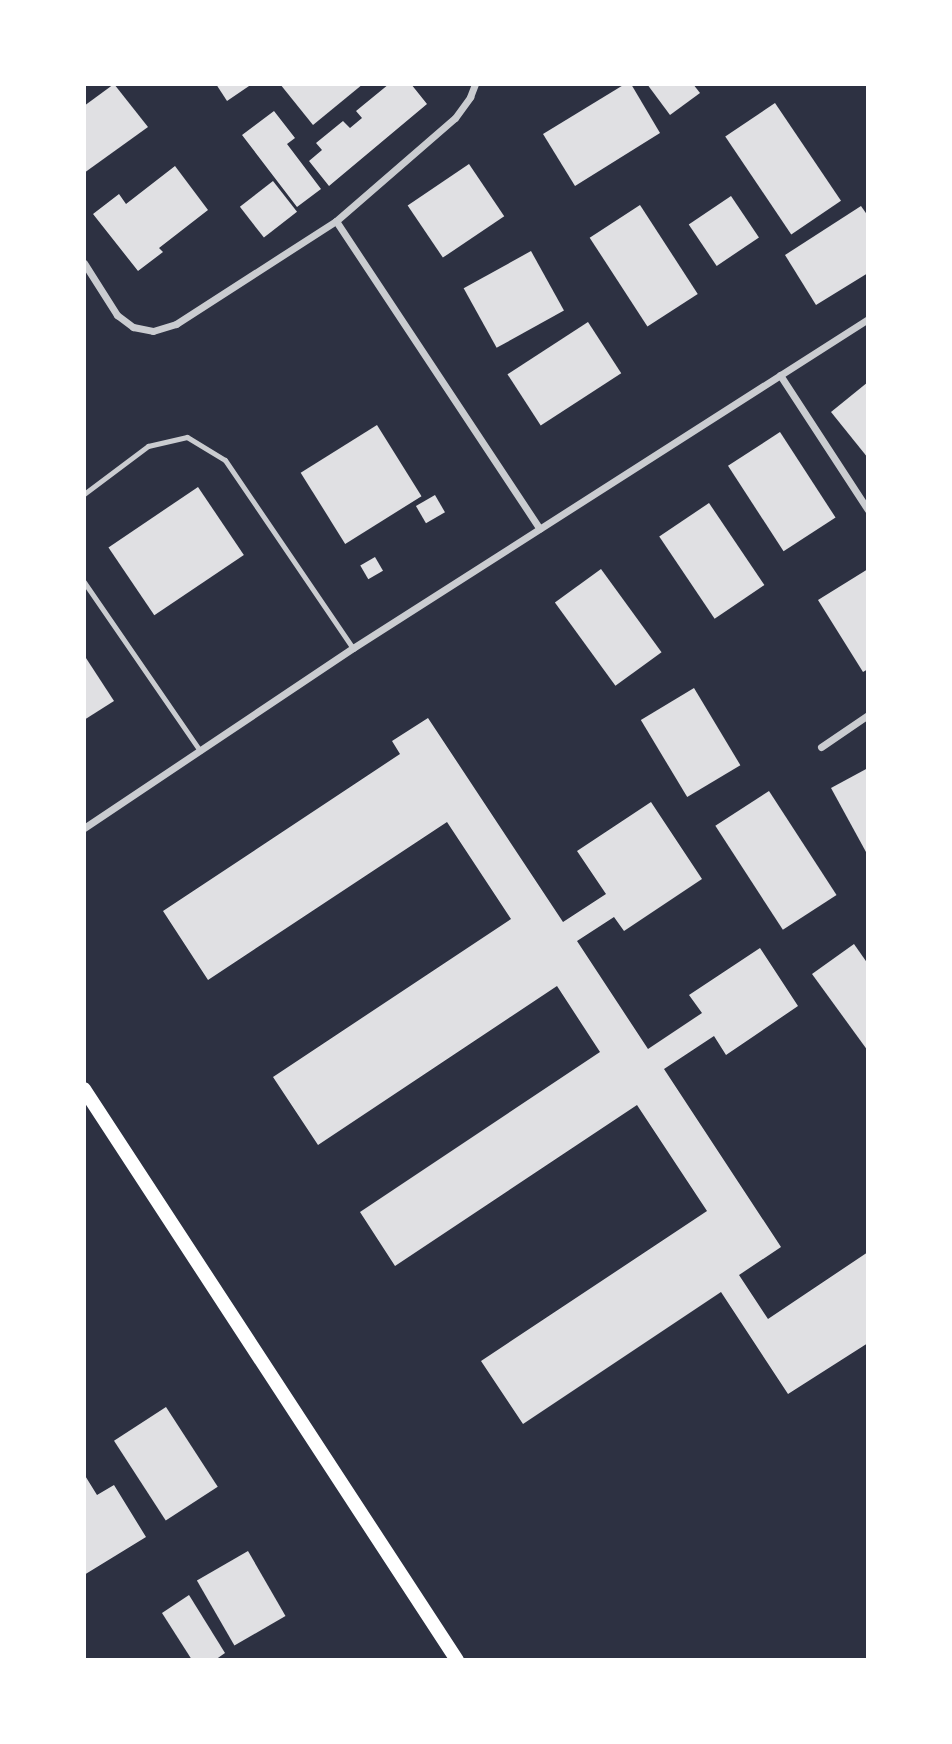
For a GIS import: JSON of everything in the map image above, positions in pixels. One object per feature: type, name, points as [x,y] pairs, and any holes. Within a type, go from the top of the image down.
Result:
[{"type":"main road","points":[[84,1089],[457,1660]]},
{"type":"street","points":[[84,264],[117,315],[133,327],[153,331],[176,324],[336,221],[455,118],[470,97],[475,84]]},
{"type":"street","points":[[336,221],[540,529]]},
{"type":"street","points":[[84,828],[353,648],[868,319]]},
{"type":"street","points":[[780,375],[868,510]]},
{"type":"street","points":[[821,747],[868,715]]},
{"type":"lane","points":[[84,494],[148,446],[187,437],[225,460],[353,648]]},
{"type":"lane","points":[[84,582],[200,751]]},
{"type":"building","points":[[114,84],[148,127],[84,173],[84,106]]},
{"type":"building","points":[[216,84],[252,84],[227,101]]},
{"type":"building","points":[[280,84],[363,84],[313,125]]},
{"type":"building","points":[[389,84],[411,84],[427,104],[329,186],[309,161],[322,150],[316,143],[343,121],[350,128],[362,118],[356,111]]},
{"type":"building","points":[[625,84],[631,84],[660,133],[575,186],[543,134]]},
{"type":"building","points":[[647,84],[693,84],[700,93],[670,115]]},
{"type":"building","points":[[775,103],[841,201],[791,234],[725,137]]},
{"type":"building","points":[[274,111],[295,138],[287,144],[321,189],[297,207],[242,135]]},
{"type":"building","points":[[469,164],[504,216],[443,258],[408,205]]},
{"type":"building","points":[[175,166],[208,210],[159,248],[163,252],[138,271],[93,214],[119,194],[126,204]]},
{"type":"building","points":[[273,181],[297,212],[264,238],[240,207]]},
{"type":"building","points":[[731,196],[759,237],[717,266],[689,225]]},
{"type":"building","points":[[640,205],[698,294],[647,327],[590,238]]},
{"type":"building","points":[[861,206],[868,216],[868,273],[816,305],[785,255]]},
{"type":"building","points":[[531,251],[564,310],[497,348],[464,288]]},
{"type":"building","points":[[588,322],[621,373],[541,425],[507,374]]},
{"type":"building","points":[[868,382],[868,458],[831,412]]},
{"type":"building","points":[[377,425],[422,496],[345,544],[301,473]]},
{"type":"building","points":[[780,432],[836,518],[784,551],[728,466]]},
{"type":"building","points":[[198,487],[244,555],[154,615],[108,547]]},
{"type":"building","points":[[435,495],[445,512],[426,523],[416,506]]},
{"type":"building","points":[[709,503],[764,585],[715,619],[659,537]]},
{"type":"building","points":[[375,557],[383,571],[368,579],[360,566]]},
{"type":"building","points":[[601,569],[662,652],[615,686],[555,603]]},
{"type":"building","points":[[868,569],[868,669],[863,672],[818,600]]},
{"type":"building","points":[[84,655],[114,701],[84,720]]},
{"type":"building","points":[[694,688],[740,765],[687,797],[641,720]]},
{"type":"building","points":[[428,718],[563,922],[606,894],[577,851],[651,802],[702,879],[624,931],[614,917],[577,941],[648,1049],[702,1013],[689,995],[760,948],[798,1006],[726,1055],[714,1036],[664,1069],[781,1247],[739,1275],[768,1319],[868,1252],[868,1343],[788,1394],[721,1292],[523,1424],[481,1361],[707,1211],[637,1105],[395,1266],[360,1212],[600,1052],[557,986],[318,1145],[273,1077],[511,919],[447,822],[208,980],[163,911],[400,754],[392,741]]},
{"type":"building","points":[[868,768],[868,851],[866,852],[831,788]]},
{"type":"building","points":[[769,791],[837,895],[783,930],[715,826]]},
{"type":"building","points":[[854,944],[868,964],[868,1051],[812,974]]},
{"type":"building","points":[[166,1407],[218,1487],[166,1520],[114,1441]]},
{"type":"building","points":[[84,1474],[97,1495],[114,1485],[146,1537],[84,1575]]},
{"type":"building","points":[[248,1551],[286,1616],[234,1645],[197,1580]]},
{"type":"building","points":[[189,1595],[225,1653],[215,1660],[192,1660],[162,1613]]}]
